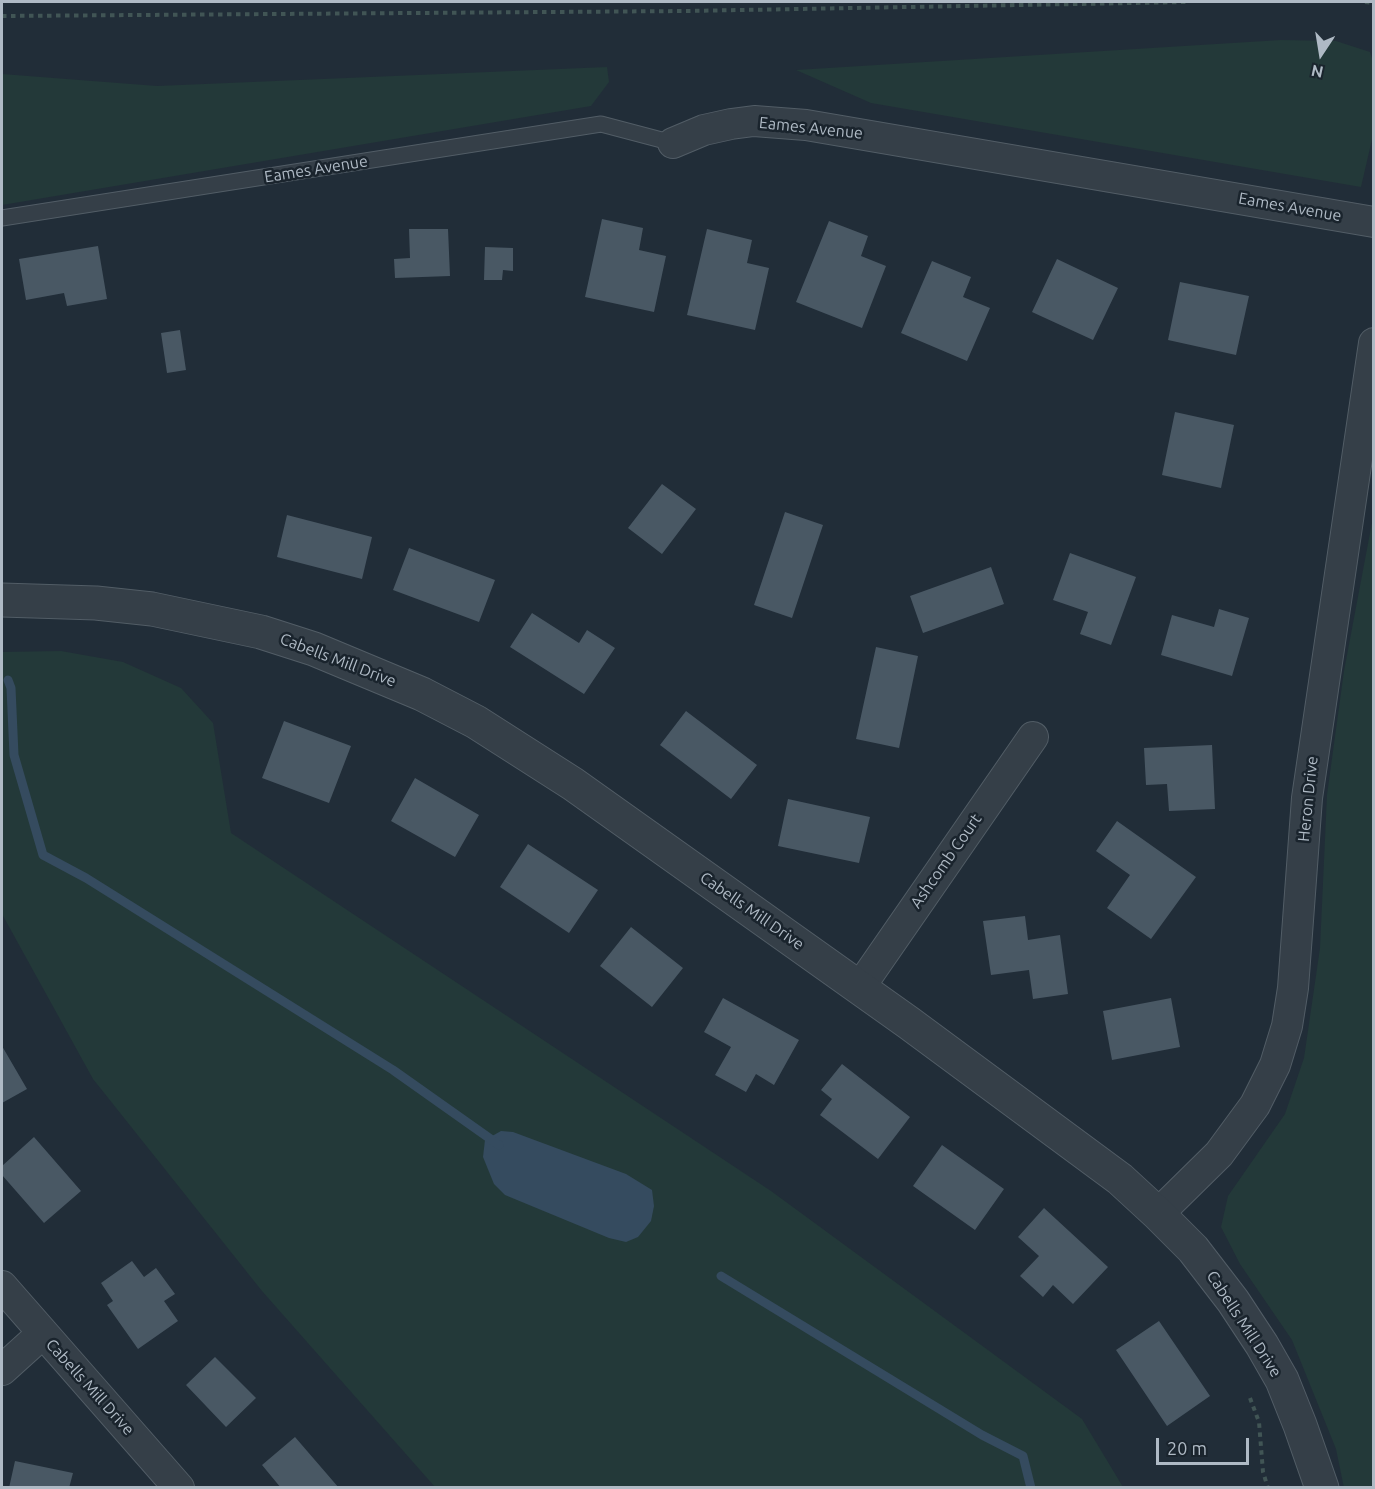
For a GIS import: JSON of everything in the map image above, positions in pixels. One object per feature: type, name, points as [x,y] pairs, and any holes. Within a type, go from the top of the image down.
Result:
[{"type":"street","name":"Eames Avenue","points":[[673,143],[704,130],[742,123],[806,125],[1374,222]]},
{"type":"street","name":"Heron Drive","points":[[1158,1214],[1219,1154],[1255,1105],[1275,1065],[1287,1026],[1293,988],[1307,798],[1374,343]]},
{"type":"street","name":"Cabells Mill Drive","points":[[2,600],[96,603],[152,609],[261,632],[314,649],[381,675],[476,722],[563,778],[860,987],[1120,1179],[1158,1214],[1193,1249],[1233,1301],[1262,1345],[1282,1380],[1322,1488]]},
{"type":"street","name":"Ashcomb Court","points":[[860,987],[1033,737]]},
{"type":"street","name":"Cabells Mill Drive","points":[[2,1286],[179,1488]]},
{"type":"street","points":[[2,1370],[43,1333]]},
{"type":"lane","name":"Eames Avenue","points":[[2,218],[601,124],[673,143]]},
{"type":"path","points":[[2,16],[662,12],[1187,2]]},
{"type":"path","points":[[1365,2],[1374,3]]},
{"type":"path","points":[[1250,1398],[1259,1422],[1263,1472],[1268,1488]]},
{"type":"green space","points":[[1281,40],[1336,41],[1370,52],[1374,64],[1373,135],[1361,187],[871,103],[796,70]]},
{"type":"green space","points":[[607,67],[609,82],[591,106],[2,205],[2,74],[157,86]]},
{"type":"green space","points":[[1373,517],[1374,1487],[1344,1488],[1336,1449],[1292,1340],[1240,1264],[1221,1227],[1228,1196],[1285,1114],[1304,1058],[1320,948],[1327,795],[1344,671]]},
{"type":"green space","points":[[61,651],[123,662],[181,688],[213,723],[231,833],[771,1191],[1082,1419],[1123,1487],[435,1487],[262,1291],[93,1079],[2,914],[2,652]]},
{"type":"water","points":[[501,1131],[513,1132],[626,1174],[652,1190],[654,1206],[651,1221],[638,1237],[626,1242],[609,1238],[505,1195],[494,1184],[483,1157],[485,1140]]},
{"type":"building","points":[[602,219],[643,228],[639,250],[666,256],[654,312],[585,297]]},
{"type":"building","points":[[829,221],[868,236],[861,256],[886,266],[862,328],[796,302]]},
{"type":"building","points":[[409,229],[448,229],[450,276],[395,278],[394,259],[410,258]]},
{"type":"building","points":[[707,229],[752,240],[747,263],[769,268],[755,330],[687,315]]},
{"type":"building","points":[[98,246],[107,299],[67,306],[64,293],[26,300],[19,259]]},
{"type":"building","points":[[485,247],[513,248],[513,271],[503,270],[502,280],[484,280]]},
{"type":"building","points":[[1057,259],[1118,288],[1093,340],[1032,312]]},
{"type":"building","points":[[932,261],[971,277],[963,297],[990,308],[967,361],[901,333]]},
{"type":"building","points":[[1180,282],[1249,296],[1236,355],[1168,340]]},
{"type":"building","points":[[180,330],[186,370],[167,373],[161,333]]},
{"type":"building","points":[[1175,412],[1234,425],[1221,488],[1162,475]]},
{"type":"building","points":[[662,484],[696,509],[662,554],[628,528]]},
{"type":"building","points":[[785,512],[823,525],[792,618],[754,605]]},
{"type":"building","points":[[287,515],[372,537],[362,579],[277,557]]},
{"type":"building","points":[[409,548],[495,580],[479,622],[393,590]]},
{"type":"building","points":[[1070,553],[1136,577],[1111,645],[1080,634],[1088,612],[1053,600]]},
{"type":"building","points":[[991,567],[1004,604],[923,633],[910,596]]},
{"type":"building","points":[[1219,609],[1249,618],[1232,676],[1161,655],[1172,615],[1214,627]]},
{"type":"building","points":[[532,613],[579,643],[587,630],[615,648],[584,694],[510,647]]},
{"type":"building","points":[[876,647],[918,656],[899,748],[856,739]]},
{"type":"building","points":[[686,711],[757,765],[731,799],[660,745]]},
{"type":"building","points":[[284,721],[351,746],[329,803],[262,778]]},
{"type":"building","points":[[1212,745],[1215,809],[1169,811],[1167,784],[1146,785],[1144,748]]},
{"type":"building","points":[[415,778],[479,815],[455,857],[391,821]]},
{"type":"building","points":[[788,799],[870,817],[859,863],[778,846]]},
{"type":"building","points":[[1117,821],[1196,877],[1151,939],[1107,908],[1130,875],[1096,851]]},
{"type":"building","points":[[528,844],[598,890],[569,933],[500,887]]},
{"type":"building","points":[[1025,916],[1028,940],[1060,935],[1068,994],[1033,999],[1029,970],[991,975],[983,921]]},
{"type":"building","points":[[631,927],[683,968],[652,1007],[600,966]]},
{"type":"building","points":[[723,998],[799,1040],[774,1085],[756,1074],[746,1092],[715,1075],[731,1047],[704,1032]]},
{"type":"building","points":[[1171,998],[1180,1047],[1112,1060],[1103,1011]]},
{"type":"building","points":[[2,1046],[27,1089],[2,1103]]},
{"type":"building","points":[[842,1064],[910,1117],[878,1159],[820,1115],[832,1099],[821,1090]]},
{"type":"building","points":[[34,1137],[81,1191],[44,1223],[2,1175],[2,1166]]},
{"type":"building","points":[[942,1145],[1004,1189],[975,1230],[913,1186]]},
{"type":"building","points":[[1044,1208],[1108,1267],[1073,1304],[1053,1285],[1043,1297],[1020,1276],[1039,1256],[1018,1237]]},
{"type":"building","points":[[132,1261],[144,1277],[156,1268],[175,1294],[164,1301],[178,1321],[138,1349],[107,1305],[113,1301],[101,1283]]},
{"type":"building","points":[[1159,1321],[1210,1396],[1167,1426],[1116,1350]]},
{"type":"building","points":[[215,1357],[256,1398],[226,1427],[186,1385]]},
{"type":"building","points":[[295,1437],[339,1488],[281,1488],[262,1465]]},
{"type":"building","points":[[15,1461],[73,1473],[69,1488],[9,1488]]},
{"type":"waterway","points":[[8,680],[11,688],[14,755],[43,855],[86,878],[393,1070],[499,1145]]},
{"type":"waterway","points":[[721,1276],[982,1435],[1023,1456],[1031,1488]]}]
